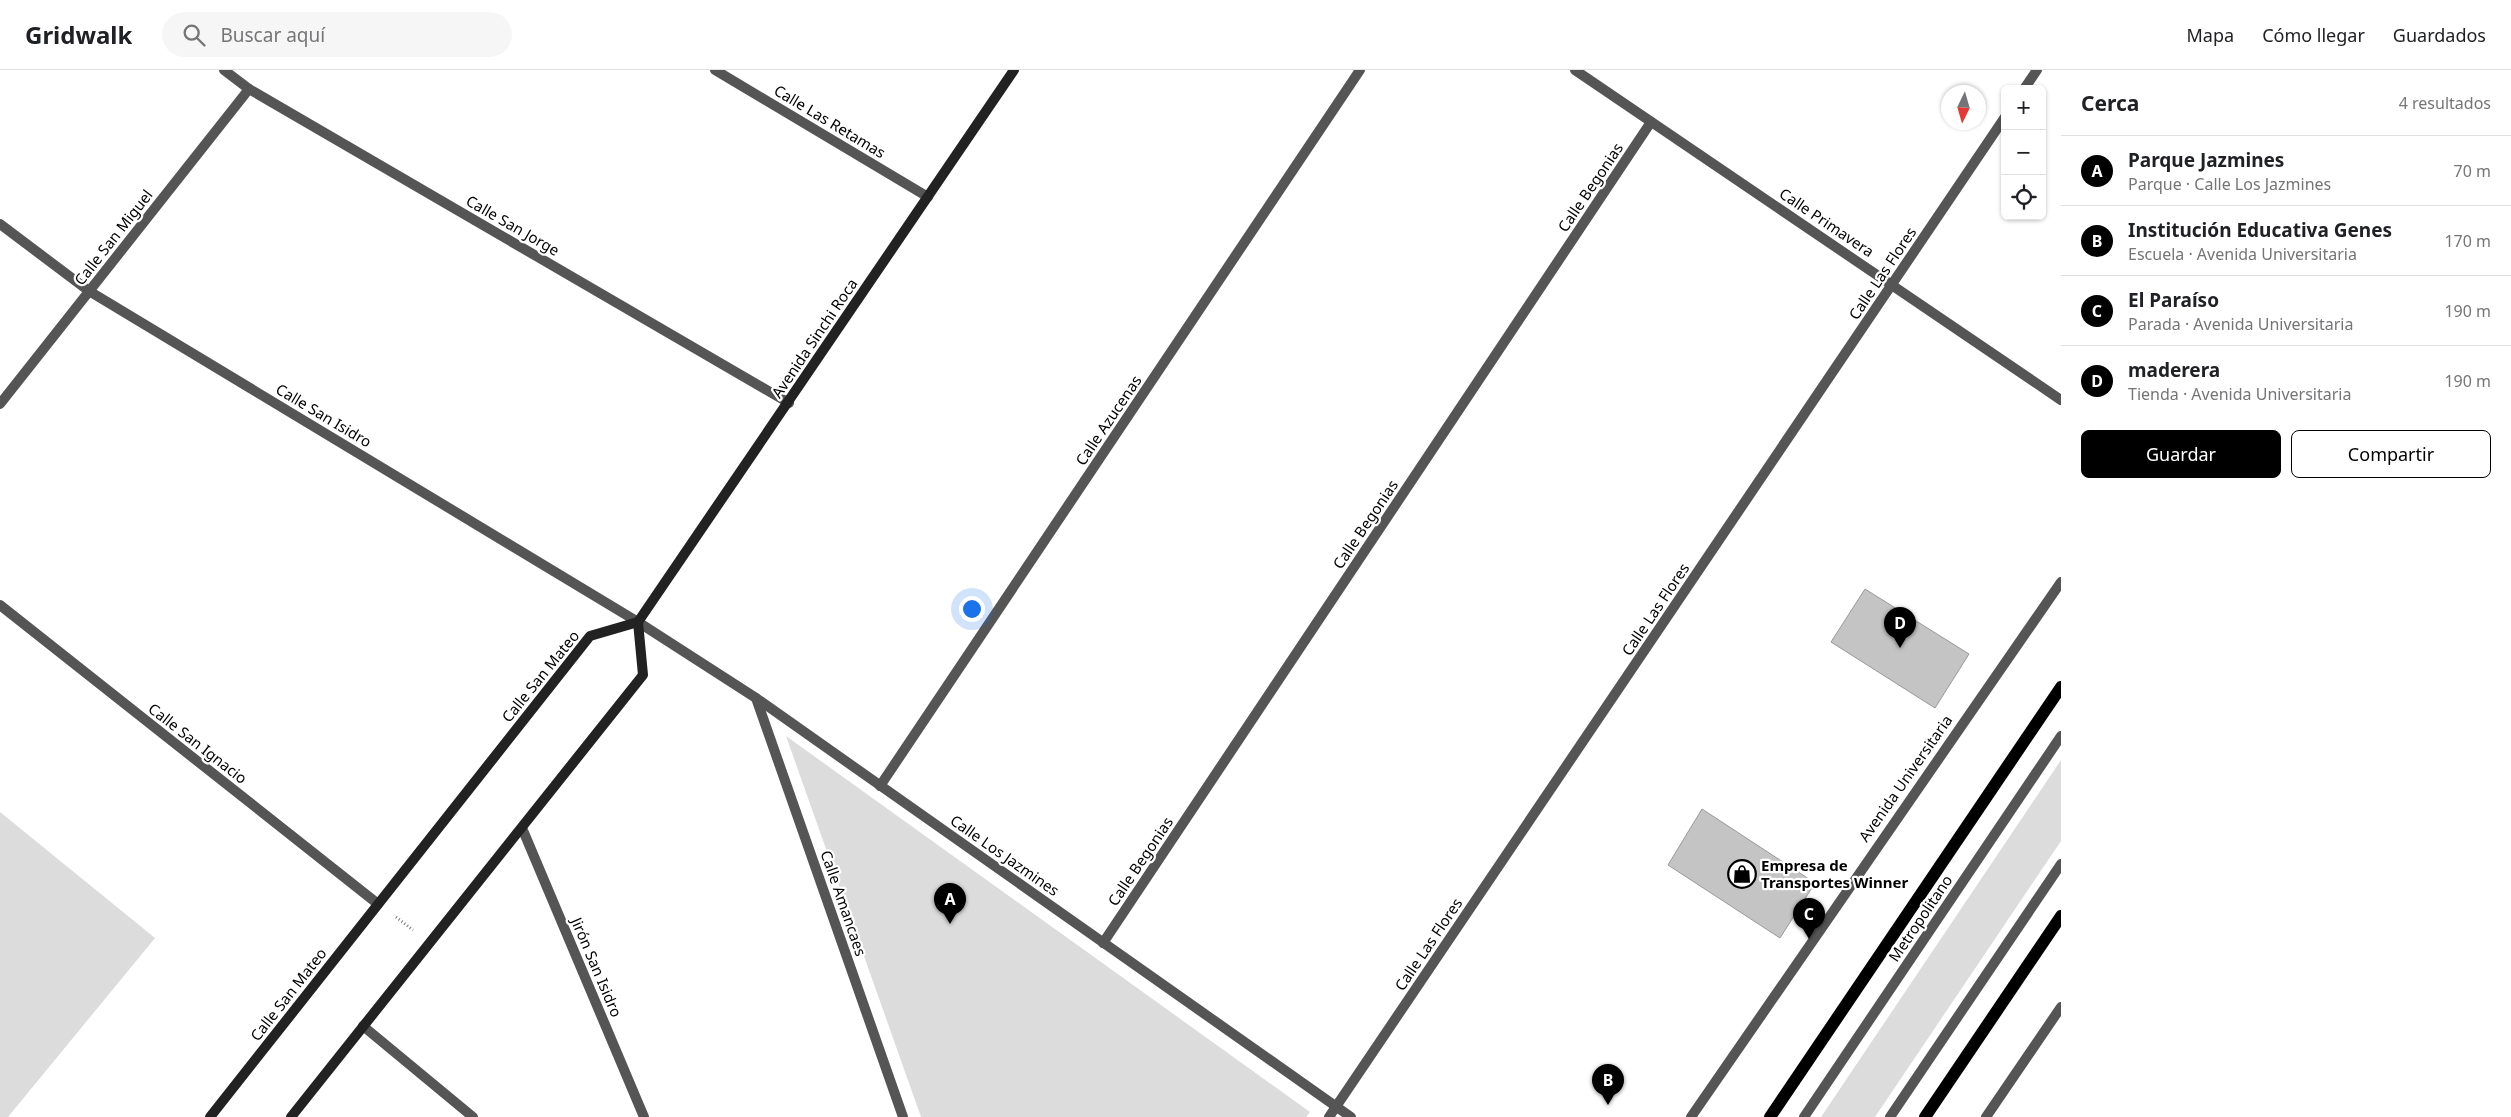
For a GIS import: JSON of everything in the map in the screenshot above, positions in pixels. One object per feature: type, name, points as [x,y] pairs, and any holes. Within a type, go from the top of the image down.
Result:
[{"type":"main road","points":[[1770,1117],[2061,686]]},
{"type":"main road","points":[[1925,1117],[2061,916]]},
{"type":"street","name":"Calle San Jorge","points":[[224,70],[249,89],[789,403]]},
{"type":"street","name":"Calle Las Retamas","points":[[715,70],[928,197]]},
{"type":"street","name":"Avenida Sinchi Roca","points":[[638,622],[789,403],[1014,70]]},
{"type":"street","name":"Calle Azucenas","points":[[880,786],[1360,70]]},
{"type":"street","name":"Calle Primavera","points":[[1575,70],[2061,400]]},
{"type":"street","points":[[2026,85],[2034,71]]},
{"type":"street","name":"Calle San Miguel","points":[[0,404],[249,89]]},
{"type":"street","name":"Calle Begonias","points":[[1103,943],[1651,122]]},
{"type":"street","name":"Calle Las Flores","points":[[1329,1117],[2001,123]]},
{"type":"street","name":"Calle San Isidro","points":[[0,224],[90,291],[638,622]]},
{"type":"street","name":"Avenida Universitaria","points":[[1691,1117],[2061,582]]},
{"type":"street","name":"Calle San Ignacio","points":[[0,605],[378,904]]},
{"type":"street","name":"Calle Los Jazmines","points":[[638,622],[756,698],[1351,1117]]},
{"type":"street","points":[[291,1117],[643,675],[638,622]]},
{"type":"street","name":"Calle San Mateo","points":[[210,1117],[590,636],[638,622]]},
{"type":"street","name":"Calle Amancaes","points":[[756,698],[904,1117]]},
{"type":"street","name":"Metropolitano","points":[[1804,1117],[2061,736]]},
{"type":"street","name":"Jirón San Isidro","points":[[522,828],[644,1117]]},
{"type":"street","points":[[1890,1117],[2061,864]]},
{"type":"street","points":[[1986,1117],[2061,1007]]},
{"type":"street","points":[[363,1026],[473,1117]]},
{"type":"path","points":[[378,904],[429,943]]},
{"type":"shaded area","points":[[786,736],[1310,1112],[1306,1117],[921,1117]]},
{"type":"shaded area","points":[[2061,760],[2061,841],[1875,1117],[1821,1117]]},
{"type":"shaded area","points":[[0,812],[155,938],[8,1117],[0,1117]]},
{"type":"building","points":[[1865,589],[1969,654],[1935,708],[1831,642]]},
{"type":"building","name":"Empresa de Transportes Winner","points":[[1702,809],[1815,883],[1780,938],[1668,865]]},
{"type":"place","name":"maderera","points":[[1900,648]]},
{"type":"place","name":"Empresa de Transportes Winner","points":[[1742,874]]},
{"type":"place","name":"Parque Jazmines","points":[[950,924]]},
{"type":"place","name":"El Paraíso","points":[[1809,939]]},
{"type":"place","name":"Institución Educativa Genes","points":[[1608,1105]]}]
